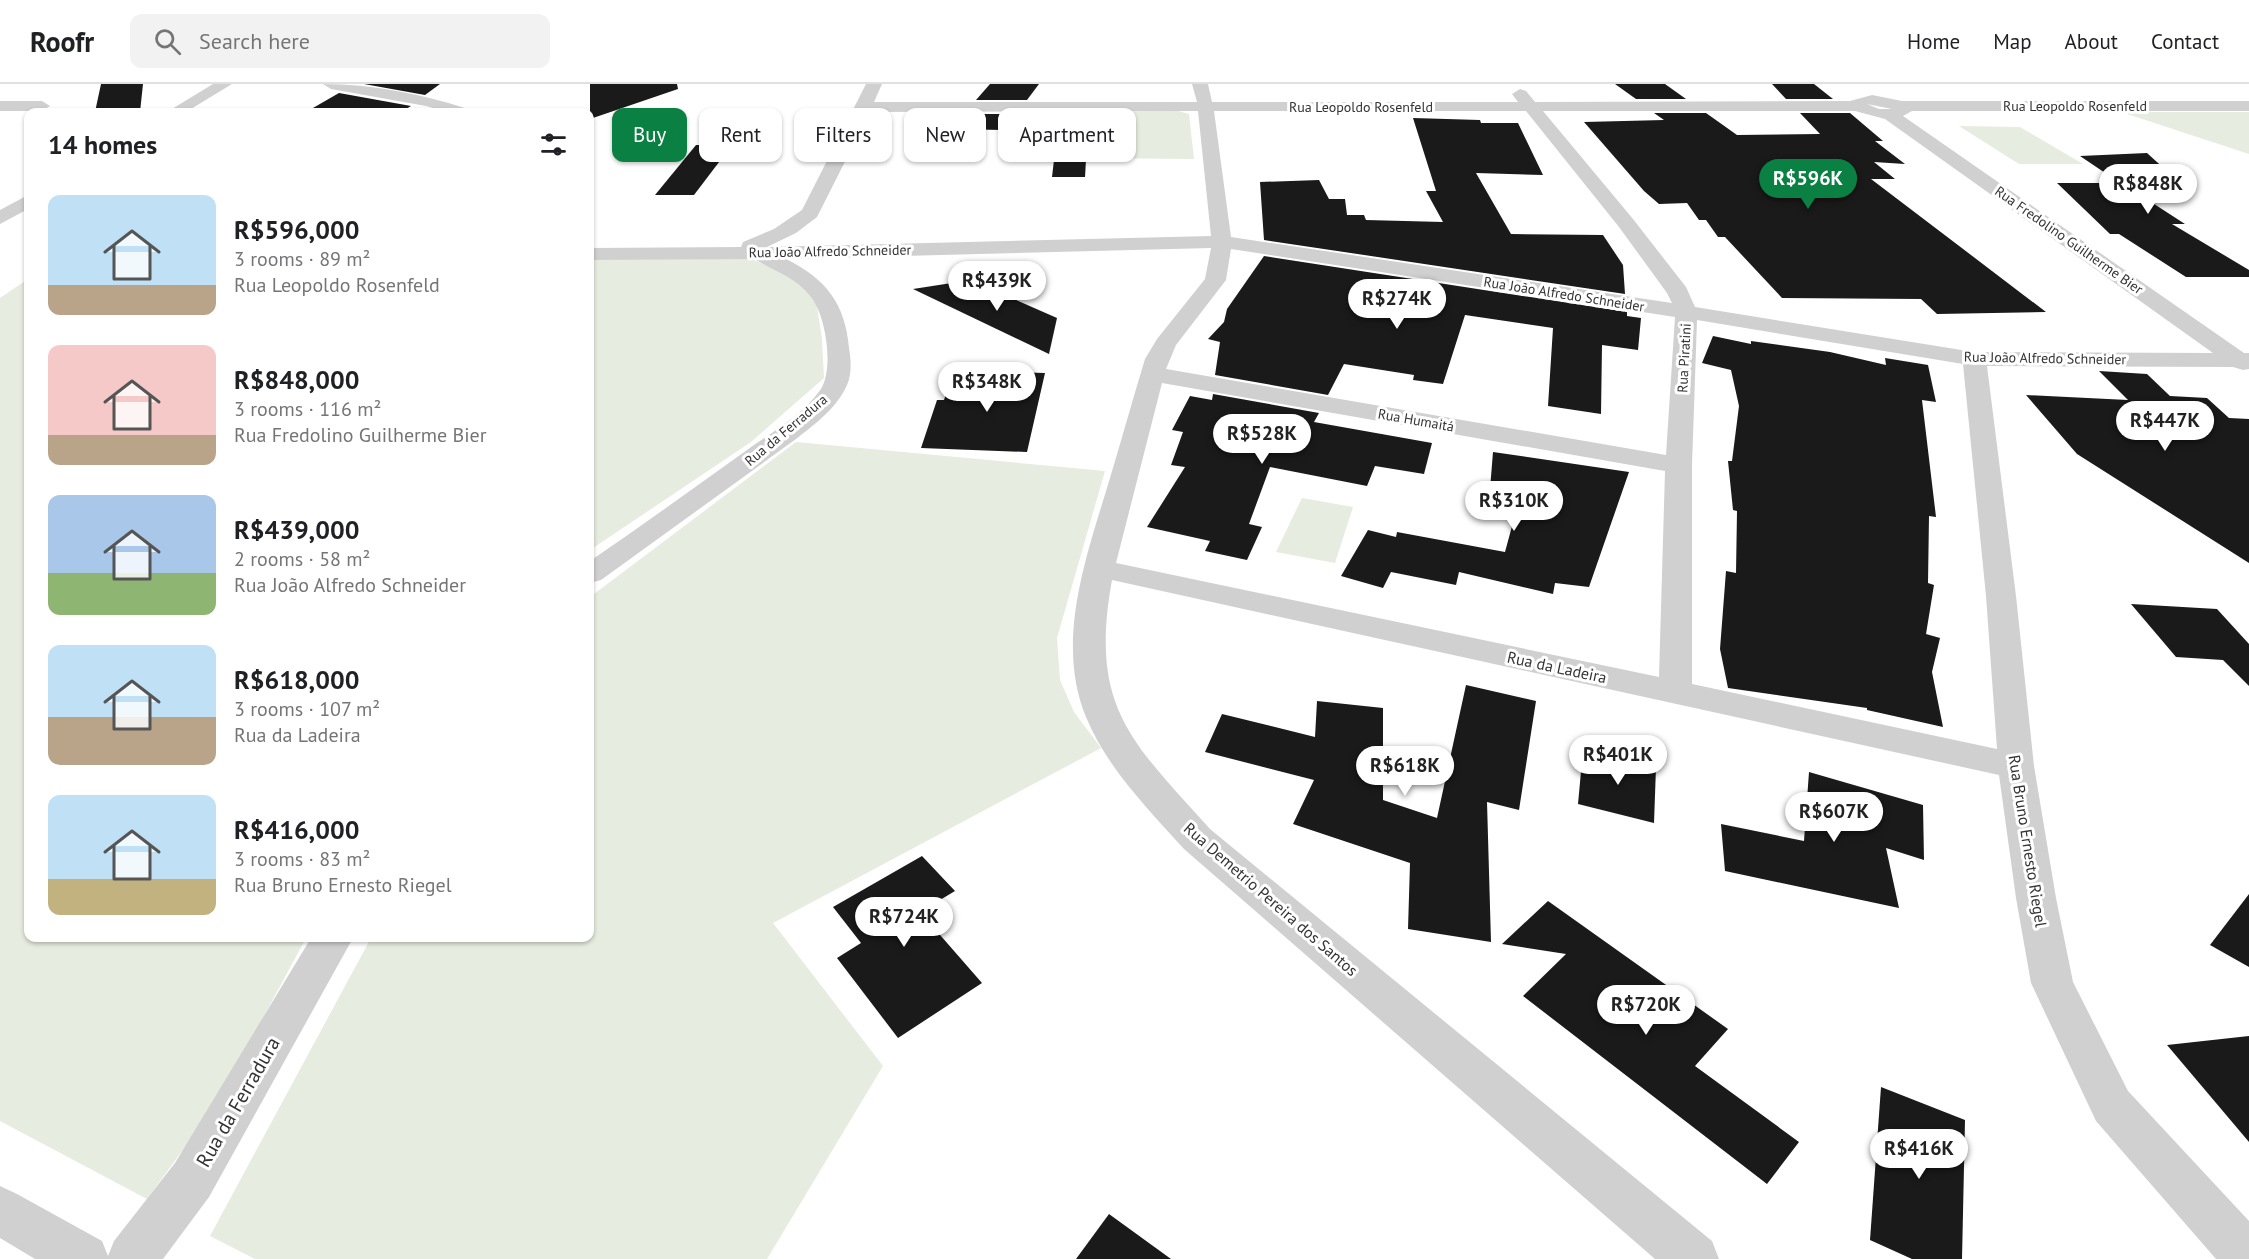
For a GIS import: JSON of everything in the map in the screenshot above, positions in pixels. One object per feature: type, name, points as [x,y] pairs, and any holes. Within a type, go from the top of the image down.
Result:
[{"type":"street","points":[[182,108],[224,84]]},
{"type":"street","points":[[331,84],[429,102],[449,108]]},
{"type":"street","points":[[725,254],[782,233],[810,213],[869,95],[853,84]]},
{"type":"street","name":"Rua Demetrio Pereira dos Santos","points":[[1200,84],[1206,108],[1222,242],[1215,280],[1165,344],[1153,374],[1098,568],[1090,641],[1090,672],[1102,716],[1134,766],[1197,838],[1695,1259]]},
{"type":"street","name":"Rua Piratini","points":[[1513,84],[1528,106],[1626,222],[1678,292],[1686,312],[1679,465],[1675,692]]},
{"type":"street","points":[[2181,88],[2217,106]]},
{"type":"street","points":[[1857,89],[1865,103],[1874,112],[1895,110]]},
{"type":"street","name":"Rua Leopoldo Rosenfeld","points":[[869,95],[1206,108],[1865,103]]},
{"type":"street","points":[[0,106],[42,106]]},
{"type":"street","name":"Rua Leopoldo Rosenfeld","points":[[1895,110],[2249,106]]},
{"type":"street","name":"Rua Fredolino Guilherme Bier","points":[[1895,110],[2246,362]]},
{"type":"street","points":[[0,219],[24,204]]},
{"type":"street","points":[[0,219],[24,216]]},
{"type":"street","name":"Rua João Alfredo Schneider","points":[[594,254],[725,254],[1222,242],[1686,312],[1974,359],[2246,362]]},
{"type":"street","name":"Rua da Ferradura","points":[[594,571],[775,442],[824,401],[838,380],[838,340],[825,297],[813,283],[799,273],[755,252]]},
{"type":"street","name":"Rua Bruno Ernesto Riegel","points":[[1974,359],[2001,596],[2016,766],[2036,898],[2052,983],[2112,1106],[2249,1258]]},
{"type":"street","name":"Rua Humaitá","points":[[1153,374],[1679,465]]},
{"type":"street","name":"Rua da Ladeira","points":[[1098,568],[2016,766]]},
{"type":"street","name":"Rua da Ferradura","points":[[132,1259],[192,1180],[330,942]]},
{"type":"street","points":[[0,1211],[84,1259]]},
{"type":"shaded area","points":[[1136,111],[1178,111],[1189,114],[1194,159],[1136,158]]},
{"type":"shaded area","points":[[2121,112],[2249,112],[2249,154]]},
{"type":"shaded area","points":[[1959,126],[2020,127],[2083,164],[2019,164]]},
{"type":"shaded area","points":[[594,259],[751,259],[784,273],[807,288],[817,306],[824,378],[751,442],[594,547]]},
{"type":"shaded area","points":[[24,282],[24,942],[304,942],[217,1103],[147,1199],[0,1121],[0,298]]},
{"type":"shaded area","points":[[796,442],[1105,471],[1057,638],[1060,680],[1074,712],[1101,748],[773,923],[883,1066],[767,1259],[255,1259],[210,1236],[369,942],[594,942],[594,594]]},
{"type":"shaded area","points":[[1302,498],[1353,507],[1335,563],[1276,552]]},
{"type":"building","points":[[101,84],[143,84],[140,108],[96,108]]},
{"type":"building","points":[[364,84],[440,84],[425,95]]},
{"type":"building","points":[[590,84],[677,84],[678,89],[622,108],[612,108],[612,112],[594,118],[594,108],[590,108]]},
{"type":"building","points":[[990,84],[1039,84],[1027,100],[976,100]]},
{"type":"building","points":[[1615,84],[1665,84],[1686,99],[1636,99]]},
{"type":"building","points":[[1772,84],[1814,84],[1833,99],[1786,99]]},
{"type":"building","points":[[339,93],[411,106],[408,108],[313,108]]},
{"type":"building","points":[[1654,113],[1706,113],[1737,135],[1820,134],[1800,113],[1850,113],[1883,141],[1875,141],[1905,164],[1874,162],[1895,179],[1871,179],[2046,312],[1937,314],[1921,299],[1782,298],[1725,237],[1718,237],[1706,220],[1699,220],[1687,203],[1659,204],[1644,191],[1584,122],[1664,120]]},
{"type":"building","points":[[986,114],[998,114],[998,130],[986,130]]},
{"type":"building","points":[[1413,118],[1518,123],[1543,175],[1476,173],[1511,234],[1603,235],[1623,265],[1625,294],[1264,240],[1260,182],[1319,180],[1329,199],[1345,199],[1347,215],[1364,215],[1366,220],[1443,222],[1426,191],[1436,191]]},
{"type":"building","points":[[696,145],[699,145],[699,162],[719,162],[694,195],[655,195],[682,162],[687,162],[687,156]]},
{"type":"building","points":[[2147,153],[2179,182],[2172,182],[2193,195],[2134,191],[2185,224],[2172,224],[2249,270],[2249,277],[2186,277],[2119,234],[2110,234],[2057,183],[2120,183],[2080,156]]},
{"type":"building","points":[[1054,162],[1086,162],[1085,177],[1052,177]]},
{"type":"building","points":[[1264,256],[1627,312],[1627,316],[1641,318],[1638,350],[1602,345],[1601,414],[1548,406],[1553,328],[1465,315],[1443,384],[1413,380],[1414,375],[1344,364],[1328,395],[1215,375],[1220,342],[1208,339],[1224,322],[1227,309]]},
{"type":"building","points":[[971,280],[1057,318],[1049,354],[913,289]]},
{"type":"building","points":[[1713,336],[1751,344],[1751,341],[1830,352],[1886,365],[1885,358],[1928,365],[1936,402],[1922,400],[1936,517],[1929,516],[1928,583],[1934,585],[1926,634],[1940,638],[1932,672],[1943,727],[1867,710],[1867,708],[1728,688],[1720,649],[1726,571],[1736,573],[1737,511],[1733,510],[1728,461],[1732,461],[1739,406],[1731,370],[1702,363]]},
{"type":"building","points":[[967,371],[1045,373],[1027,452],[921,448],[937,400],[944,400],[949,385],[962,385]]},
{"type":"building","points":[[2099,371],[2147,374],[2170,396],[2207,398],[2229,418],[2249,419],[2249,563],[2077,454],[2026,395],[2128,400]]},
{"type":"building","points":[[1213,394],[1319,413],[1314,422],[1432,443],[1424,474],[1375,466],[1367,486],[1270,467],[1249,524],[1262,527],[1247,560],[1205,551],[1210,541],[1147,527],[1185,467],[1171,465],[1183,432],[1172,430],[1190,396],[1212,400]]},
{"type":"building","points":[[1493,452],[1629,472],[1589,587],[1555,583],[1553,594],[1459,572],[1456,585],[1391,572],[1383,588],[1341,576],[1368,530],[1396,537],[1397,532],[1505,552],[1521,493],[1490,489]]},
{"type":"building","points":[[2131,604],[2217,609],[2249,644],[2249,686],[2223,660],[2176,657]]},
{"type":"building","points":[[1466,685],[1536,701],[1519,810],[1487,802],[1491,942],[1408,929],[1410,863],[1293,824],[1314,780],[1205,752],[1222,714],[1315,737],[1317,701],[1383,708],[1383,800],[1437,818]]},
{"type":"building","points":[[1583,750],[1656,767],[1654,823],[1578,804]]},
{"type":"building","points":[[1809,772],[1923,805],[1924,860],[1886,848],[1899,908],[1725,871],[1721,824],[1804,841]]},
{"type":"building","points":[[922,856],[955,891],[920,912],[982,983],[898,1038],[837,958],[861,943],[833,907]]},
{"type":"building","points":[[2249,894],[2249,967],[2210,945]]},
{"type":"building","points":[[1548,901],[1728,1029],[1695,1066],[1799,1142],[1767,1184],[1523,996],[1566,954],[1502,944]]},
{"type":"building","points":[[2249,1036],[2249,1142],[2167,1045]]},
{"type":"building","points":[[1881,1087],[1965,1120],[1962,1259],[1912,1259],[1870,1240]]},
{"type":"building","points":[[1109,1214],[1171,1259],[1076,1259]]}]
